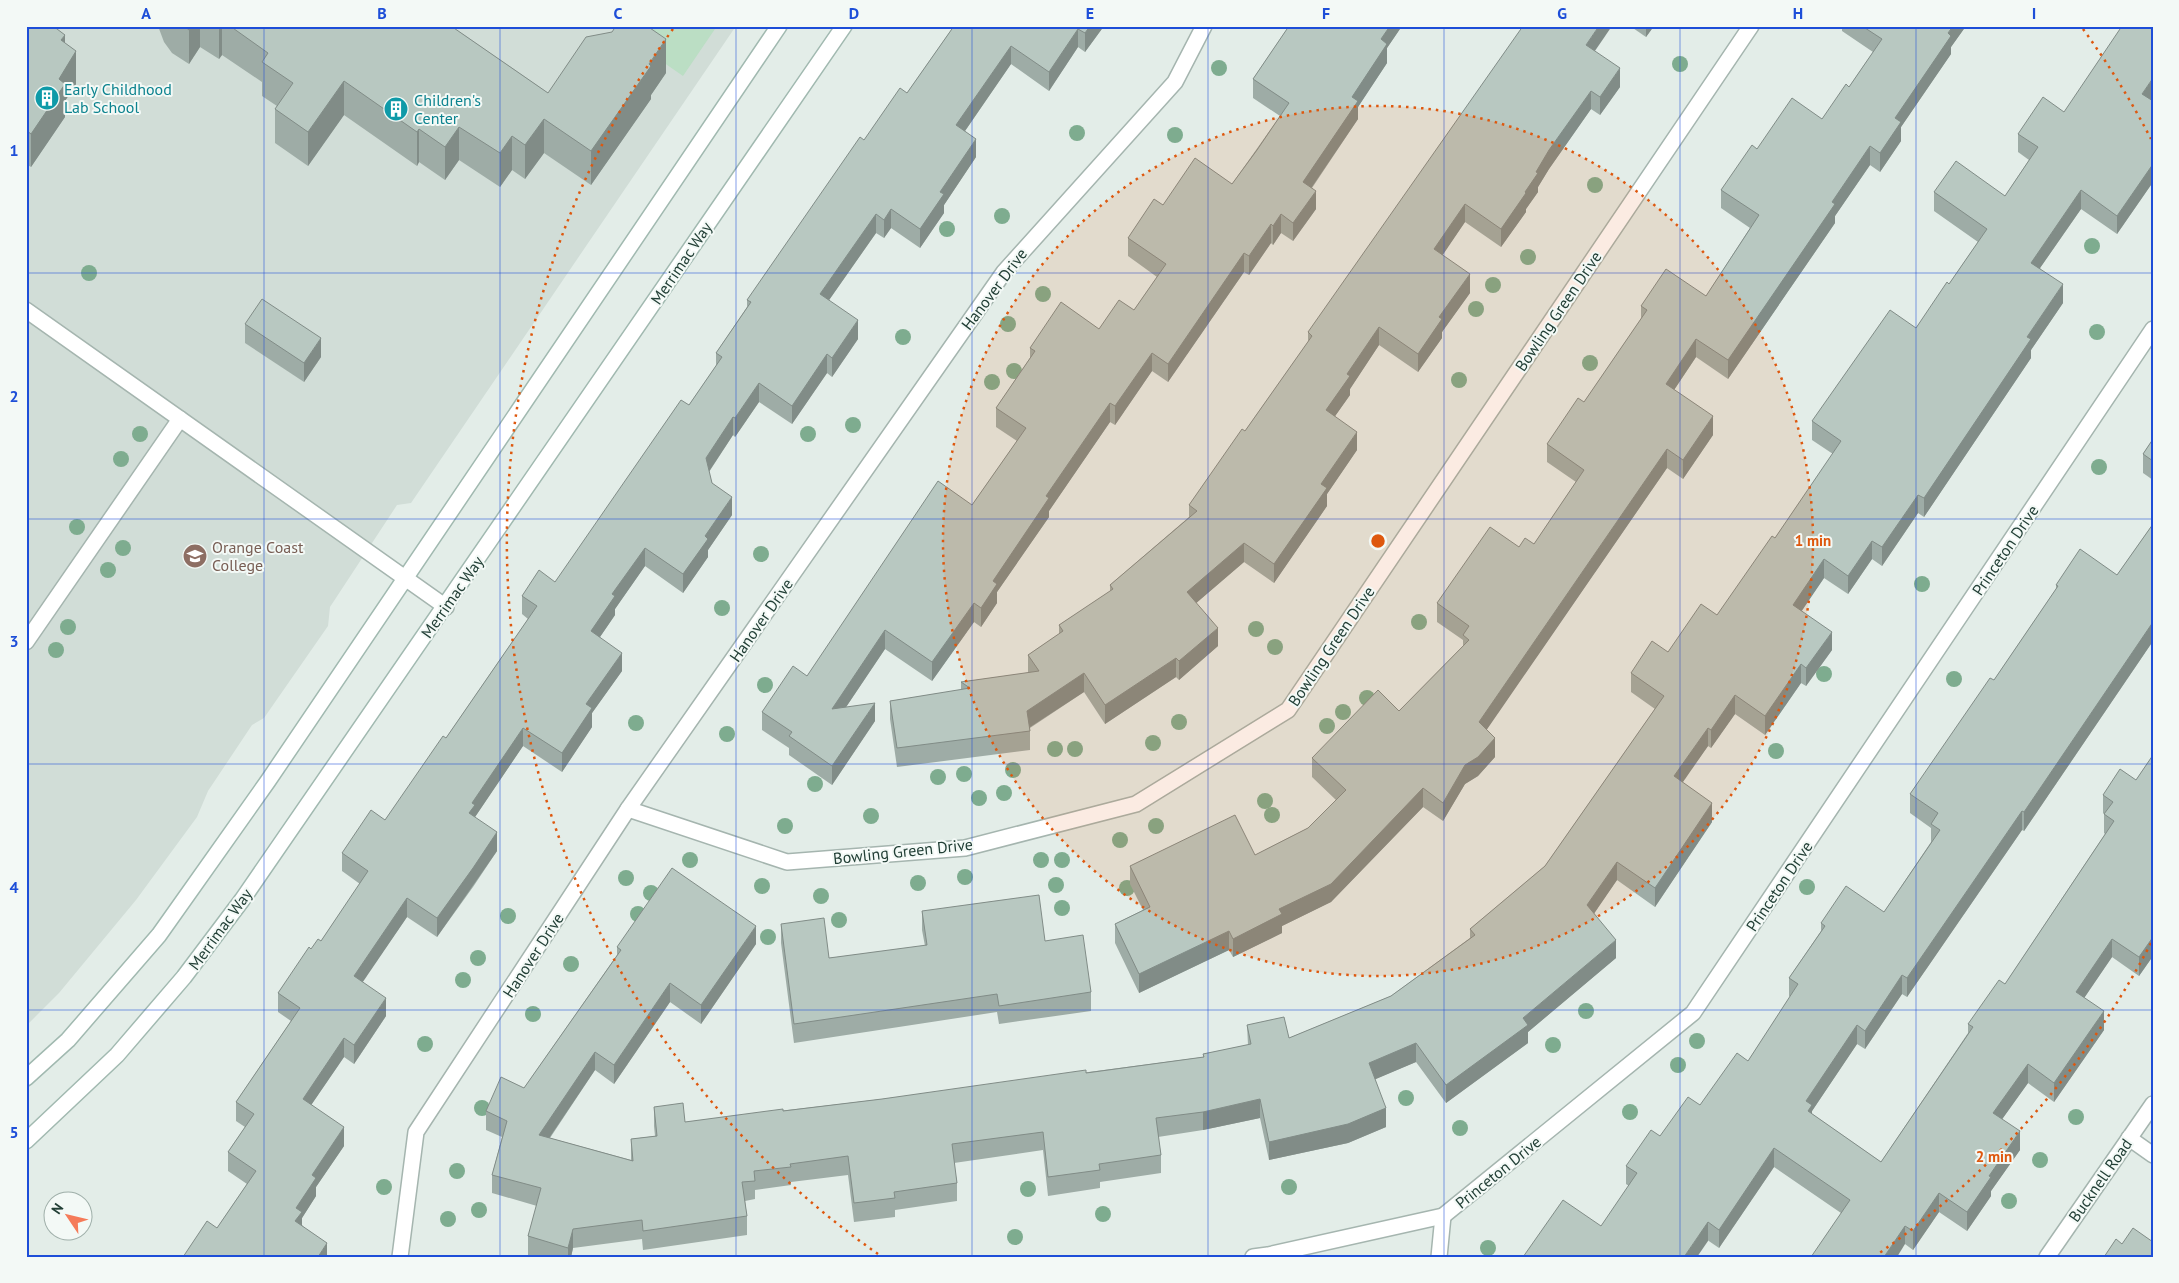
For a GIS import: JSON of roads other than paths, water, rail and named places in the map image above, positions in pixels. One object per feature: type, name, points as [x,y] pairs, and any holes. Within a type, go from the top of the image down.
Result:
[{"type":"street","points":[[26,1078],[68,1040],[159,935],[268,781],[779,26]]},
{"type":"street","name":"Merrimac Way","points":[[26,1141],[117,1055],[184,978],[242,900],[446,607],[844,26]]},
{"type":"street","name":"Hanover Drive","points":[[400,1257],[416,1132],[628,809],[1004,272],[1175,82],[1204,26]]},
{"type":"street","name":"Bowling Green Drive","points":[[628,809],[786,862],[965,848],[1136,804],[1288,710],[1751,26]]},
{"type":"street","points":[[26,310],[446,607]]},
{"type":"street","name":"Princeton Drive","points":[[1252,1257],[1443,1216],[1693,1013],[2153,329]]},
{"type":"street","points":[[26,642],[180,418]]},
{"type":"street","name":"Bucknell Road","points":[[2047,1257],[2153,1104]]},
{"type":"street","points":[[2129,1138],[2153,1155]]},
{"type":"street","points":[[1439,1257],[1443,1216]]},
{"type":"place","name":"Early Childhood Lab School","points":[[47,98]]},
{"type":"place","name":"Children's Center","points":[[396,109]]},
{"type":"place","name":"Orange Coast College","points":[[195,556]]}]
